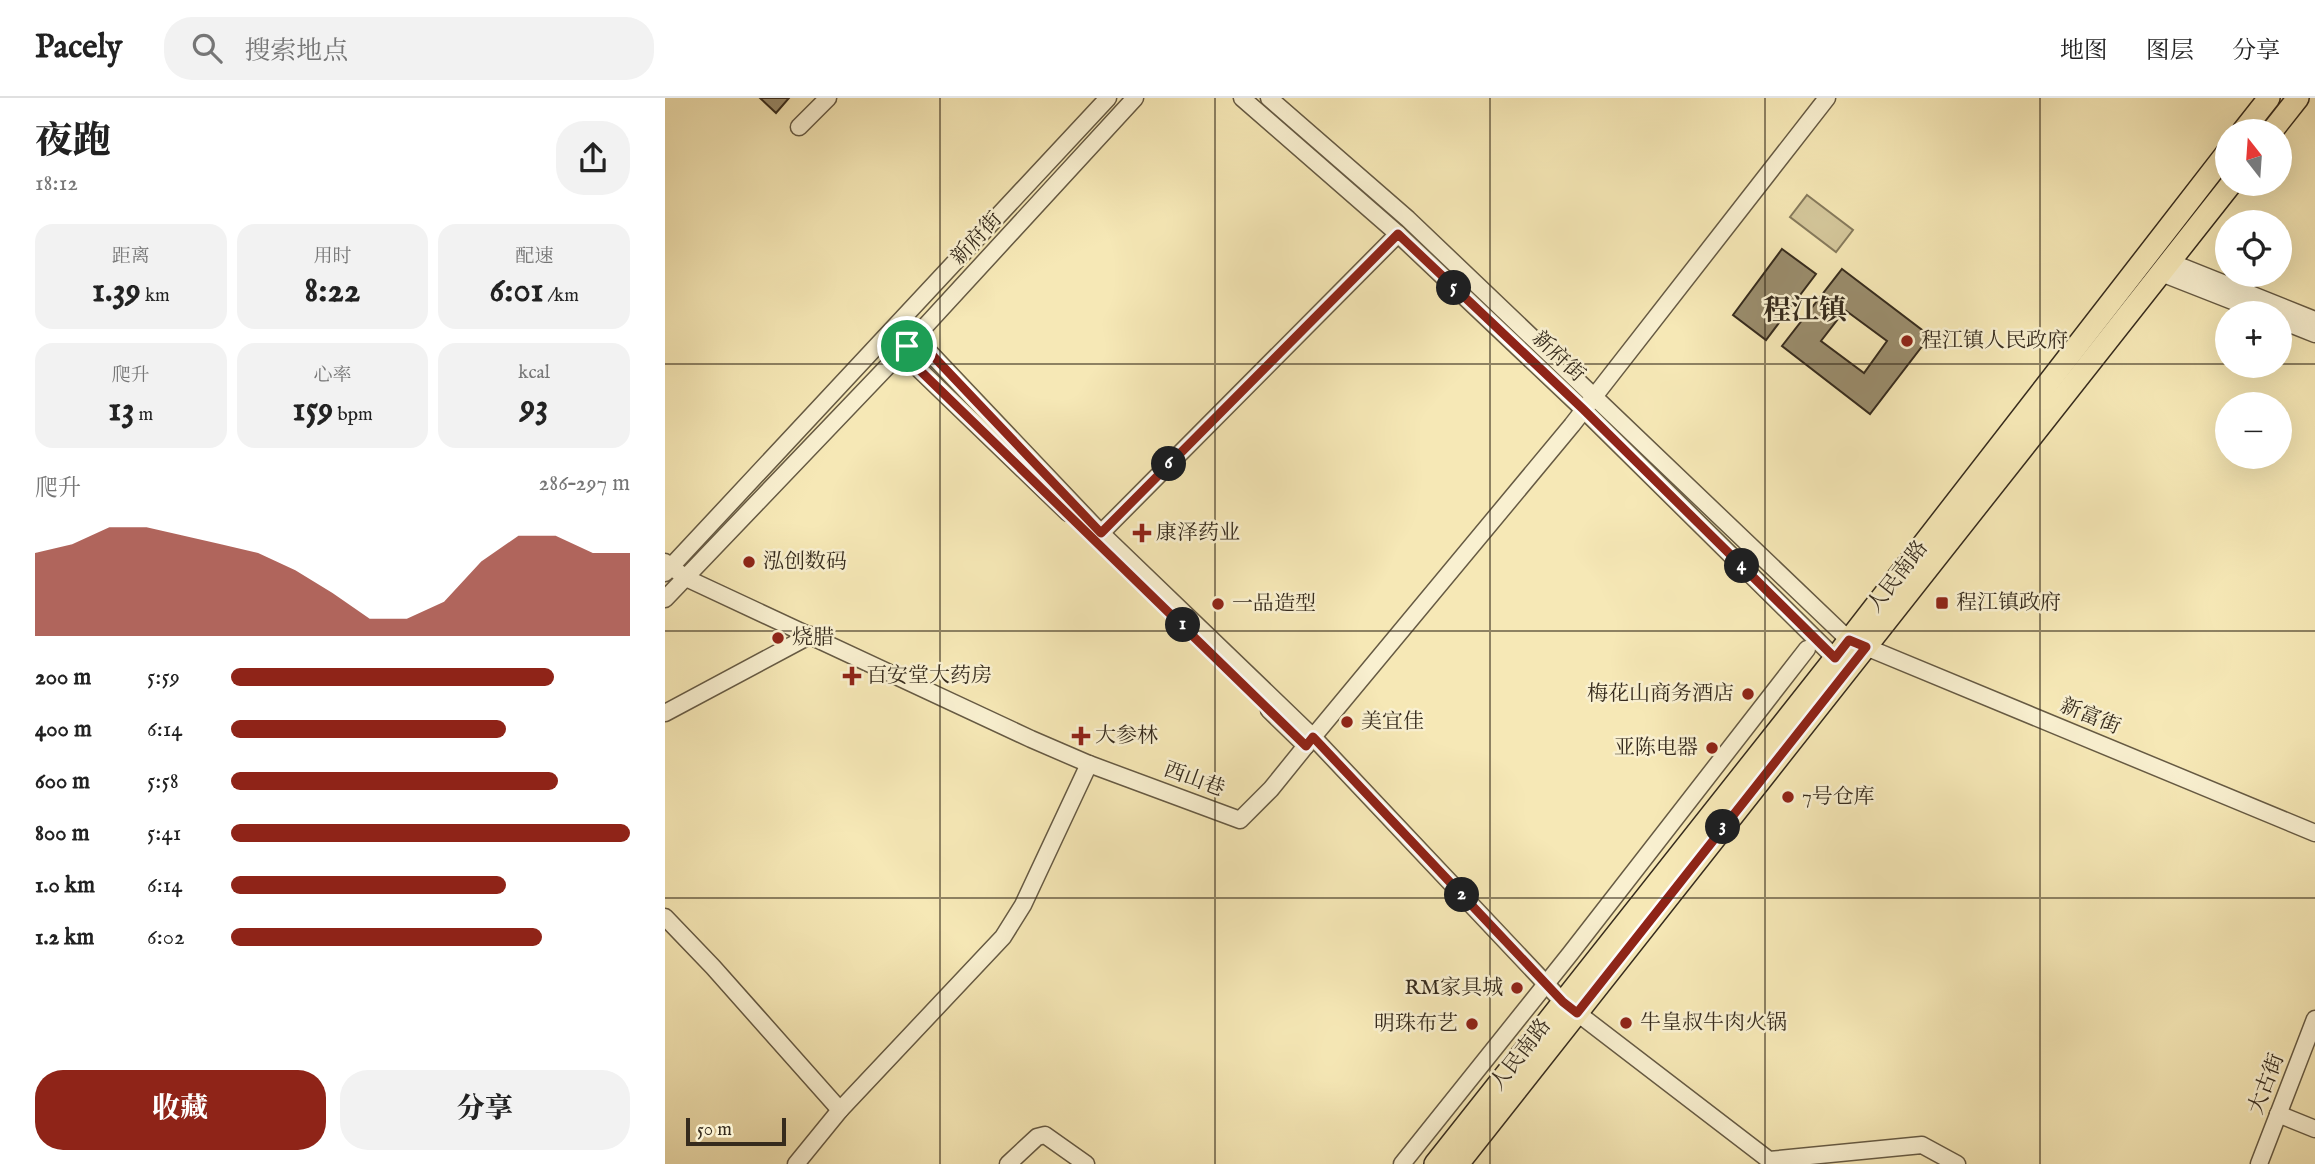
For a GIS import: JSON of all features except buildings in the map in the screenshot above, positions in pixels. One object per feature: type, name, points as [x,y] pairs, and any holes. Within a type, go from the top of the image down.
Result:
[{"type":"main road","points":[[2252,119],[2269,98]]},
{"type":"main road","points":[[2281,119],[2298,98]]},
{"type":"main road","name":"人民南路","points":[[1458,1164],[1570,1007],[1835,658],[1857,644],[2215,168]]},
{"type":"main road","name":"人民南路","points":[[1435,1164],[1570,1007],[1857,644],[2221,196]]},
{"type":"street","points":[[800,127],[828,98]]},
{"type":"street","name":"新府街","points":[[665,573],[1108,98]]},
{"type":"street","name":"新府街","points":[[665,599],[908,345],[1136,98]]},
{"type":"street","name":"新府街","points":[[1242,98],[1398,234],[1583,409],[1835,658]]},
{"type":"street","name":"新府街","points":[[1269,98],[1408,219],[1857,644]]},
{"type":"street","points":[[1310,741],[1583,409],[1827,98]]},
{"type":"street","points":[[1101,533],[1398,234]]},
{"type":"street","points":[[2165,267],[2237,301]]},
{"type":"street","points":[[2165,267],[2315,320]]},
{"type":"street","points":[[2292,325],[2315,334]]},
{"type":"street","points":[[908,345],[1310,741],[1570,1007],[1769,1160],[1922,1145],[1957,1164]]},
{"type":"street","points":[[908,345],[1310,741]]},
{"type":"street","name":"西山巷","points":[[665,562],[686,578],[1090,764],[1240,820],[1271,789],[1310,741]]},
{"type":"street","points":[[665,713],[811,635]]},
{"type":"street","name":"新富街","points":[[1857,644],[2315,833]]},
{"type":"street","points":[[1402,1164],[1570,954],[1807,649]]},
{"type":"street","points":[[796,1164],[840,1110],[1003,937],[1023,905],[1090,764]]},
{"type":"street","points":[[665,917],[840,1110]]},
{"type":"street","name":"大古街","points":[[2259,1164],[2315,1019]]},
{"type":"street","points":[[2278,1114],[2315,1129]]},
{"type":"street","points":[[1008,1164],[1037,1137],[1045,1135],[1086,1164]]},
{"type":"shaded area","points":[[1807,195],[1853,230],[1836,252],[1790,217]]},
{"type":"place","name":"程江镇人民政府","points":[[1907,341]]},
{"type":"place","name":"康泽药业","points":[[1142,533]]},
{"type":"place","name":"泓创数码","points":[[749,562]]},
{"type":"place","name":"程江镇政府","points":[[1942,603]]},
{"type":"place","name":"一品造型","points":[[1218,604]]},
{"type":"place","name":"烧腊","points":[[778,638]]},
{"type":"place","name":"百安堂大药房","points":[[852,676]]},
{"type":"place","name":"梅花山商务酒店","points":[[1748,694]]},
{"type":"place","name":"美宜佳","points":[[1347,722]]},
{"type":"place","name":"大参林","points":[[1081,736]]},
{"type":"place","name":"亚陈电器","points":[[1712,748]]},
{"type":"place","name":"7号仓库","points":[[1788,797]]},
{"type":"place","name":"RM家具城","points":[[1517,988]]},
{"type":"place","name":"牛皇叔牛肉火锅","points":[[1626,1023]]},
{"type":"place","name":"明珠布艺","points":[[1472,1024]]},
{"type":"district","name":"程江镇","points":[[1805,311]]},
{"type":"route","points":[[1398,234],[1583,409],[1835,658],[1849,640],[1866,647],[1577,1013],[1563,1002],[1313,737],[1306,746],[901,352],[907,346],[915,337],[1101,533],[1398,234]]}]
